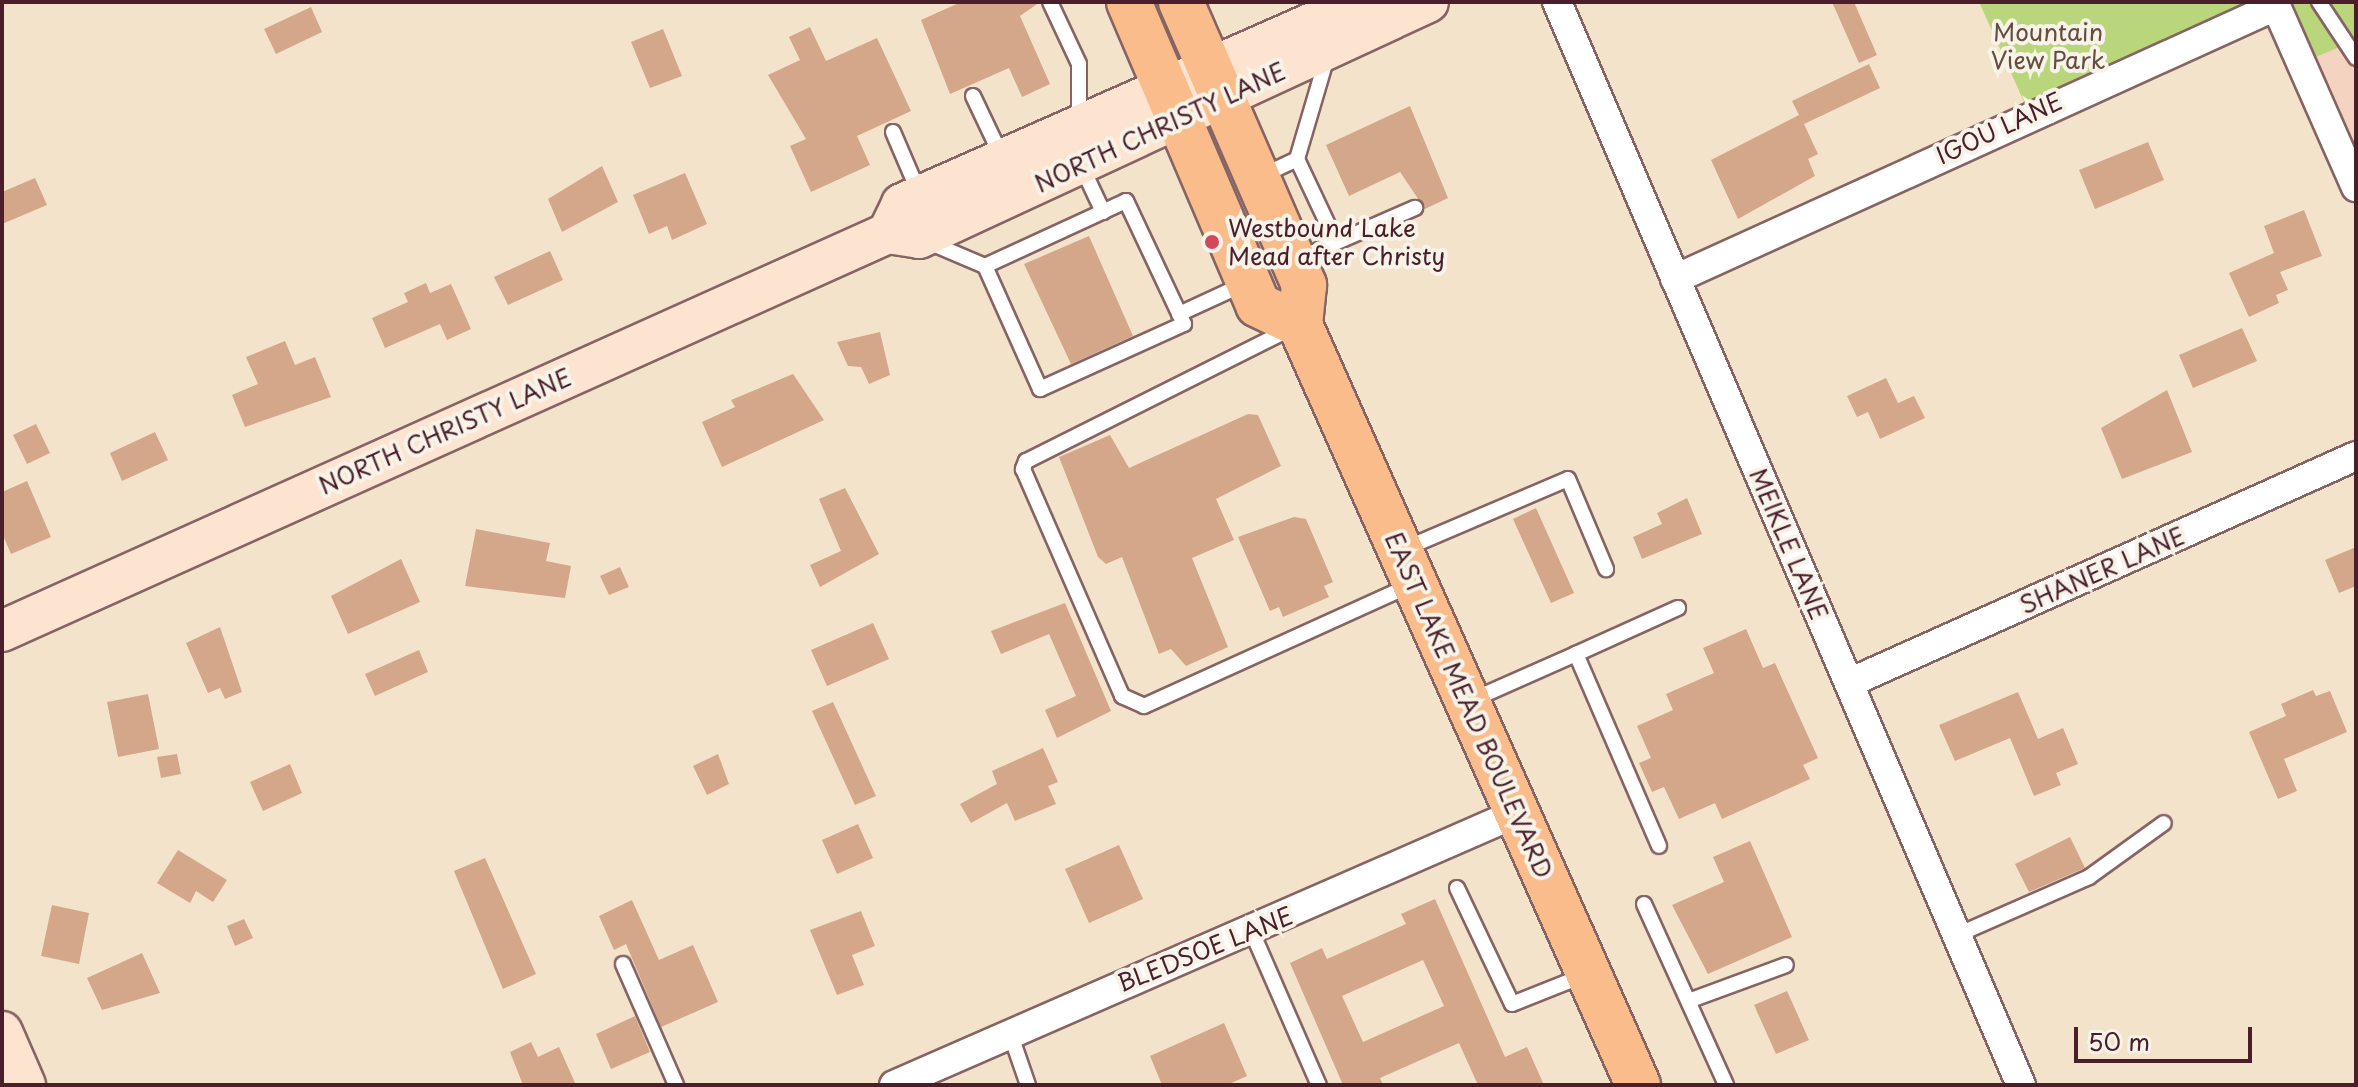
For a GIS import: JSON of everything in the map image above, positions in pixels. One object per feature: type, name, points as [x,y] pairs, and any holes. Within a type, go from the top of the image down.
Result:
[{"type":"main road","points":[[1129,2],[1258,305],[1300,325]]},
{"type":"main road","name":"EAST LAKE MEAD BOULEVARD","points":[[1181,2],[1304,285],[1300,325],[1638,1085]]},
{"type":"street","name":"NORTH CHRISTY LANE","points":[[903,236],[902,204],[1079,122],[1171,101],[1215,82],[1360,2]]},
{"type":"street","name":"NORTH CHRISTY LANE","points":[[1215,82],[1329,49],[1428,2]]},
{"type":"street","name":"MEIKLE LANE","points":[[1557,2],[2021,1085]]},
{"type":"street","name":"IGOU LANE","points":[[1675,279],[2276,6],[2356,187]]},
{"type":"street","name":"NORTH CHRISTY LANE","points":[[2,631],[903,236],[1081,164],[1171,101]]},
{"type":"street","name":"SHANER LANE","points":[[1849,683],[2356,456]]},
{"type":"street","name":"BLEDSOE LANE","points":[[894,1085],[1252,932],[1517,813]]},
{"type":"street","points":[[2,1032],[25,1085]]},
{"type":"lane","points":[[1050,2],[1079,64],[1079,122]]},
{"type":"lane","points":[[2319,2],[2356,58]]},
{"type":"lane","points":[[1329,49],[1297,159],[1336,242]]},
{"type":"lane","points":[[973,96],[1003,157]]},
{"type":"lane","points":[[893,132],[920,195]]},
{"type":"lane","points":[[1257,178],[1297,159]]},
{"type":"lane","points":[[1081,164],[1103,212]]},
{"type":"lane","points":[[903,236],[985,266],[1126,201],[1184,324],[1040,389],[985,266]]},
{"type":"lane","points":[[1294,261],[1415,208]]},
{"type":"lane","points":[[1179,314],[1248,282]]},
{"type":"lane","points":[[1300,325],[1026,461],[1023,469],[1122,696],[1144,706],[1568,479],[1606,569]]},
{"type":"lane","points":[[1468,702],[1678,608]]},
{"type":"lane","points":[[1576,654],[1659,846]]},
{"type":"lane","points":[[1957,935],[2089,877],[2164,823]]},
{"type":"lane","points":[[1457,888],[1512,1004],[1589,974]]},
{"type":"lane","points":[[1644,904],[1691,1000],[1726,1085]]},
{"type":"lane","points":[[1252,932],[1319,1085]]},
{"type":"lane","points":[[623,964],[676,1085]]},
{"type":"lane","points":[[1691,1000],[1786,965]]},
{"type":"lane","points":[[1010,1033],[1028,1085]]},
{"type":"shaded area","points":[[2356,40],[2356,150],[2316,57]]},
{"type":"green space","name":"Mountain View Park","points":[[1979,2],[2249,2],[2025,104]]},
{"type":"green space","points":[[2292,2],[2356,2],[2356,40],[2316,57]]},
{"type":"building","points":[[961,2],[1040,2],[1020,16],[1050,84],[1022,97],[1009,68],[950,94],[921,20]]},
{"type":"building","points":[[1832,2],[1854,2],[1877,55],[1859,63]]},
{"type":"building","points":[[311,7],[322,32],[276,54],[264,29]]},
{"type":"building","points":[[810,27],[826,61],[877,38],[911,111],[857,136],[870,165],[811,192],[790,146],[806,139],[768,75],[800,60],[789,37]]},
{"type":"building","points":[[663,29],[682,76],[650,88],[631,42]]},
{"type":"building","points":[[1869,64],[1880,88],[1804,124],[1818,154],[1808,159],[1815,176],[1738,219],[1711,160],[1799,115],[1792,101]]},
{"type":"building","points":[[1410,106],[1448,198],[1425,209],[1400,172],[1349,196],[1326,145]]},
{"type":"building","points":[[2148,142],[2164,180],[2095,209],[2079,170]]},
{"type":"building","points":[[602,166],[618,202],[562,232],[548,199]]},
{"type":"building","points":[[685,173],[707,224],[672,240],[667,226],[649,234],[633,195]]},
{"type":"building","points":[[35,178],[47,205],[2,224],[2,192]]},
{"type":"building","points":[[2304,210],[2322,256],[2280,272],[2288,290],[2276,295],[2279,303],[2249,317],[2229,273],[2274,253],[2264,226]]},
{"type":"building","points":[[1089,236],[1133,336],[1071,364],[1024,264]]},
{"type":"building","points":[[550,251],[563,280],[508,305],[494,277]]},
{"type":"building","points":[[426,283],[430,293],[451,284],[471,329],[447,340],[440,324],[385,348],[372,318],[408,302],[404,293]]},
{"type":"building","points":[[2242,328],[2257,361],[2193,388],[2179,355]]},
{"type":"building","points":[[880,332],[890,375],[869,384],[861,367],[848,366],[837,342]]},
{"type":"building","points":[[285,341],[295,365],[315,357],[331,397],[245,427],[232,395],[258,384],[246,357]]},
{"type":"building","points":[[793,374],[824,420],[722,467],[702,422],[735,407],[731,400]]},
{"type":"building","points":[[1886,378],[1898,403],[1914,396],[1925,418],[1880,439],[1868,412],[1857,417],[1847,396]]},
{"type":"building","points":[[2167,390],[2192,452],[2122,479],[2101,428]]},
{"type":"building","points":[[1248,414],[1258,415],[1281,466],[1216,499],[1234,540],[1192,558],[1228,647],[1186,666],[1171,649],[1159,654],[1122,557],[1106,564],[1098,557],[1059,457],[1110,435],[1129,468]]},
{"type":"building","points":[[36,424],[50,453],[27,464],[13,435]]},
{"type":"building","points":[[155,432],[168,460],[122,481],[110,453]]},
{"type":"building","points":[[27,481],[51,537],[11,554],[2,533],[2,492]]},
{"type":"building","points":[[845,488],[879,554],[820,587],[810,565],[841,551],[819,499]]},
{"type":"building","points":[[1687,498],[1702,534],[1642,559],[1633,537],[1662,524],[1657,513]]},
{"type":"building","points":[[1536,508],[1574,593],[1551,603],[1513,519]]},
{"type":"building","points":[[1294,517],[1306,519],[1333,582],[1324,586],[1329,597],[1283,617],[1279,607],[1270,611],[1238,537]]},
{"type":"building","points":[[476,529],[550,543],[546,561],[571,566],[565,598],[465,586]]},
{"type":"building","points":[[2356,547],[2356,586],[2339,593],[2325,560]]},
{"type":"building","points":[[401,559],[420,602],[348,634],[331,596]]},
{"type":"building","points":[[620,567],[629,587],[609,595],[600,576]]},
{"type":"building","points":[[1065,603],[1111,711],[1057,738],[1045,710],[1076,696],[1049,634],[1001,654],[991,631]]},
{"type":"building","points":[[873,623],[889,659],[827,686],[811,650]]},
{"type":"building","points":[[220,627],[242,692],[225,699],[220,688],[208,693],[186,643]]},
{"type":"building","points":[[1746,629],[1763,668],[1775,663],[1818,758],[1803,765],[1810,779],[1722,819],[1715,803],[1679,819],[1664,787],[1652,792],[1639,763],[1651,758],[1637,726],[1673,710],[1666,694],[1714,673],[1703,648]]},
{"type":"building","points":[[419,650],[428,672],[375,696],[365,674]]},
{"type":"building","points":[[2313,690],[2316,696],[2330,691],[2347,732],[2284,759],[2297,791],[2278,799],[2249,732],[2286,716],[2281,704]]},
{"type":"building","points":[[2018,692],[2038,739],[2063,728],[2078,764],[2056,773],[2061,785],[2034,796],[2010,738],[1955,761],[1939,725]]},
{"type":"building","points":[[148,694],[159,749],[118,757],[107,702]]},
{"type":"building","points":[[833,702],[876,796],[855,805],[812,711]]},
{"type":"building","points":[[1043,748],[1058,782],[1048,786],[1056,804],[1015,821],[1007,803],[971,823],[960,804],[997,784],[992,771]]},
{"type":"building","points":[[177,754],[181,774],[161,778],[157,757]]},
{"type":"building","points":[[718,754],[729,784],[707,795],[693,766]]},
{"type":"building","points":[[290,764],[302,793],[263,811],[250,782]]},
{"type":"building","points":[[858,824],[873,858],[837,874],[822,840]]},
{"type":"building","points":[[2070,837],[2085,868],[2029,892],[2015,864]]},
{"type":"building","points":[[1750,841],[1792,937],[1708,974],[1672,905],[1724,882],[1713,857]]},
{"type":"building","points":[[1119,845],[1143,899],[1089,923],[1065,869]]},
{"type":"building","points":[[178,850],[227,880],[213,902],[196,891],[190,903],[157,883]]},
{"type":"building","points":[[485,858],[536,974],[503,989],[454,871]]},
{"type":"building","points":[[1435,899],[1505,1057],[1527,1047],[1544,1085],[1478,1085],[1459,1043],[1380,1078],[1383,1085],[1343,1085],[1290,963],[1322,948],[1327,959],[1406,924],[1401,914]],"holes":[[[1423,960],[1444,1006],[1363,1042],[1342,996]]]},
{"type":"building","points":[[632,900],[659,960],[693,945],[718,1002],[661,1027],[626,944],[614,950],[599,916]]},
{"type":"building","points":[[52,905],[89,913],[79,964],[41,956]]},
{"type":"building","points":[[861,911],[875,946],[852,955],[864,985],[837,995],[810,930]]},
{"type":"building","points":[[244,919],[253,938],[235,946],[227,926]]},
{"type":"building","points":[[142,953],[160,993],[102,1010],[87,978]]},
{"type":"building","points":[[1787,991],[1809,1040],[1776,1054],[1754,1005]]},
{"type":"building","points":[[635,1016],[650,1052],[611,1069],[596,1034]]},
{"type":"building","points":[[1224,1023],[1247,1076],[1227,1085],[1162,1085],[1150,1056]]},
{"type":"building","points":[[531,1042],[538,1057],[559,1047],[576,1085],[523,1085],[510,1052]]},
{"type":"place","name":"Westbound Lake Mead after Christy","points":[[1212,242]]}]
